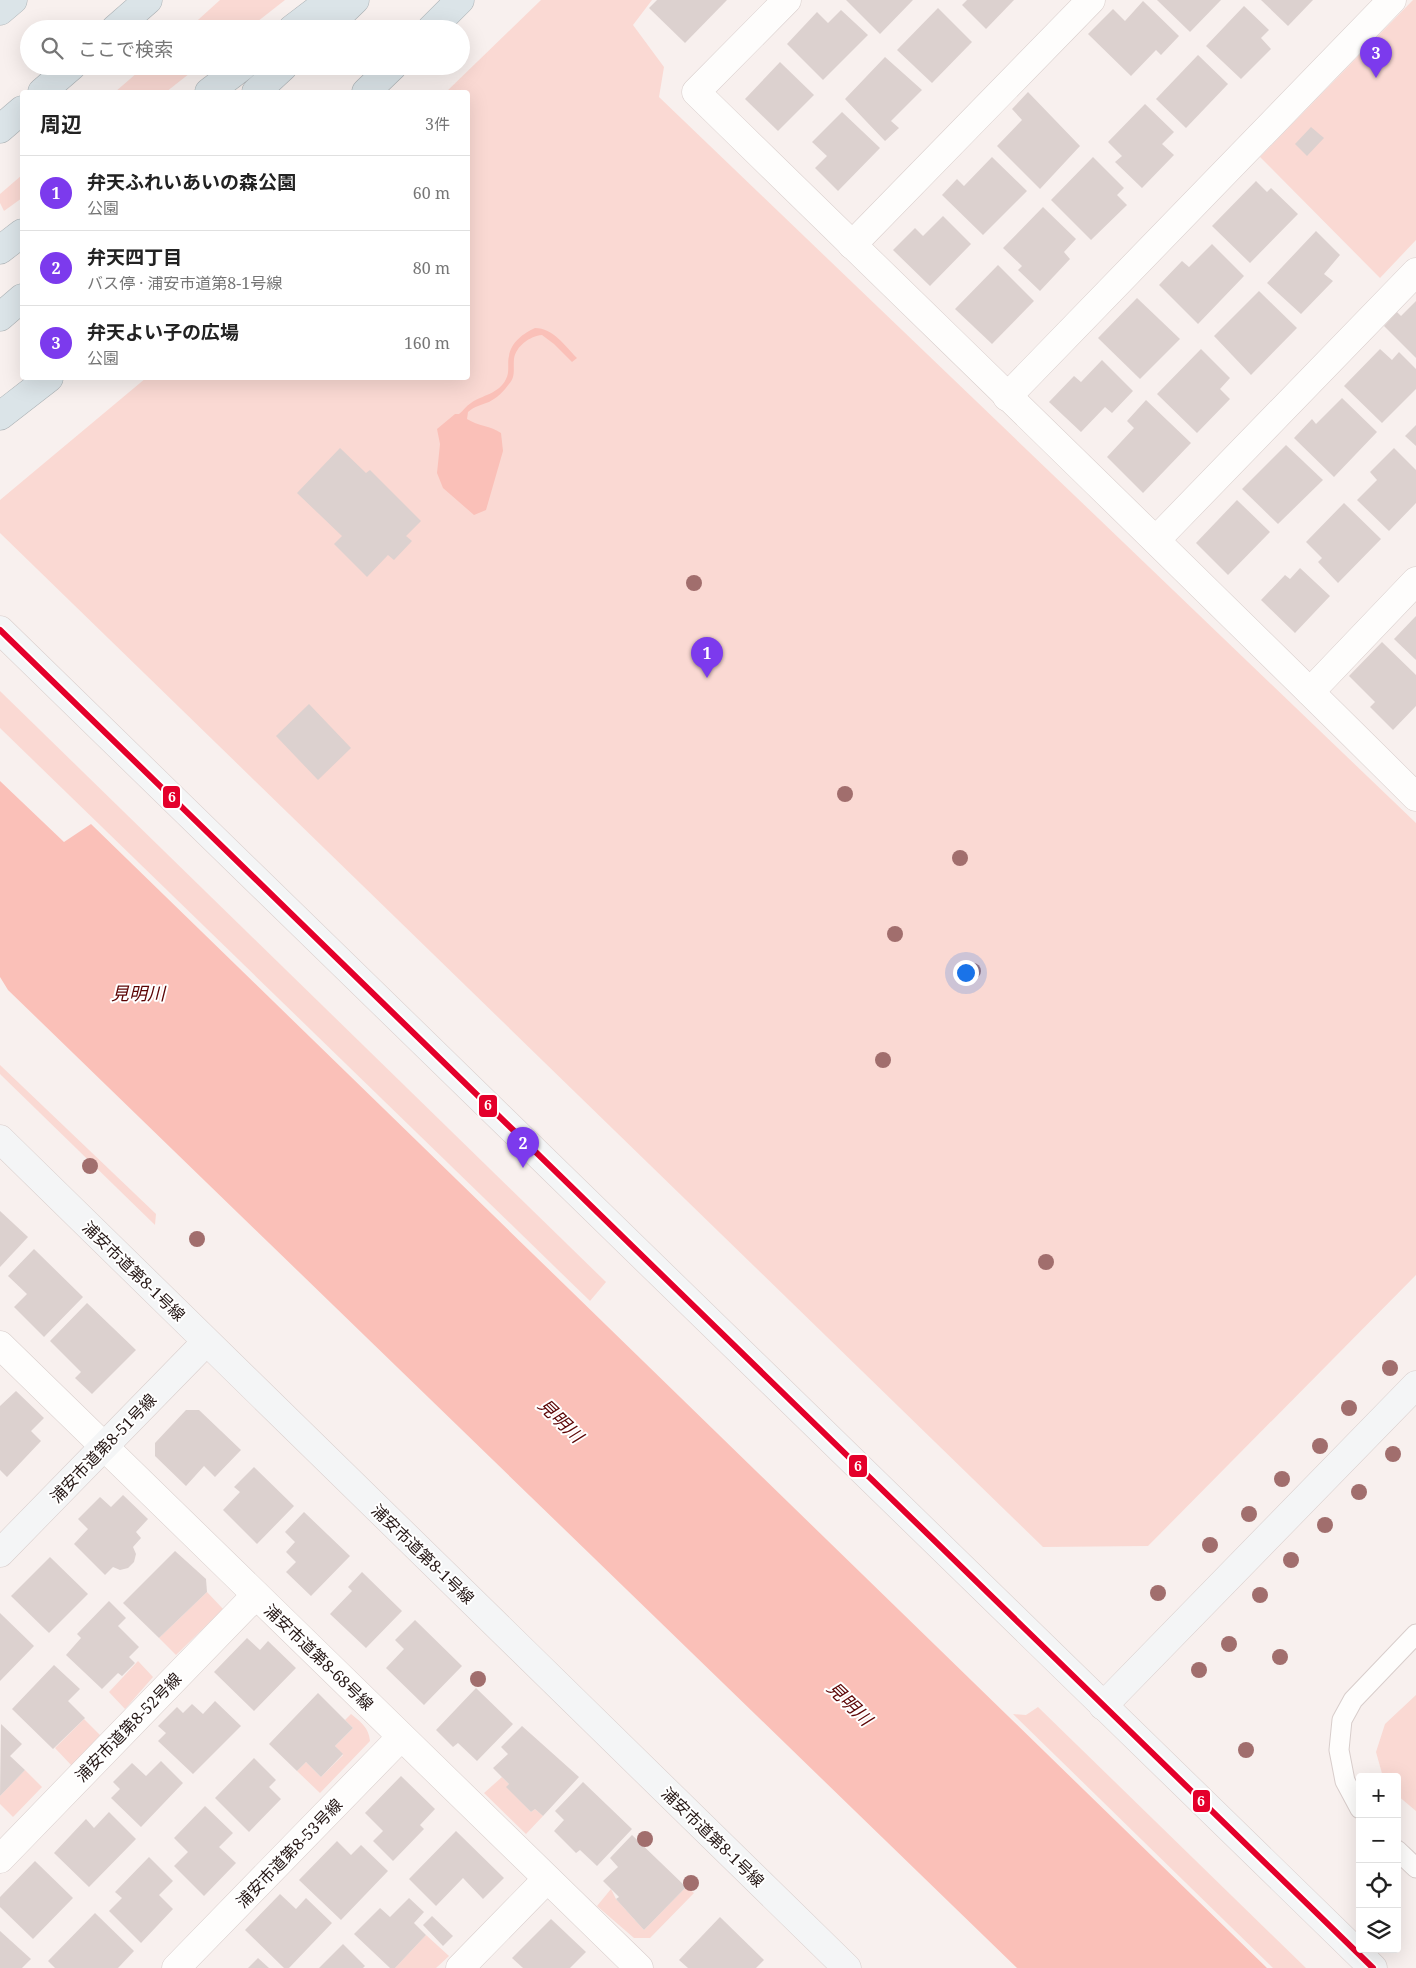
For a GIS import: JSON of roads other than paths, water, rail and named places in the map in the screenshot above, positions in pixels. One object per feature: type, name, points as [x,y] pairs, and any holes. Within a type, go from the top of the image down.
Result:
[{"type":"highway","points":[[0,11],[13,0]]},
{"type":"highway","points":[[125,20],[148,0]]},
{"type":"highway","points":[[304,20],[330,0]]},
{"type":"highway","points":[[334,20],[355,0]]},
{"type":"highway","points":[[440,20],[460,0]]},
{"type":"highway","points":[[44,90],[62,75]]},
{"type":"highway","points":[[212,90],[231,75]]},
{"type":"highway","points":[[258,90],[274,75]]},
{"type":"highway","points":[[368,90],[384,75]]},
{"type":"highway","points":[[0,130],[20,112]]},
{"type":"highway","points":[[0,250],[20,235]]},
{"type":"highway","points":[[0,317],[20,300]]},
{"type":"highway","points":[[0,416],[46,380]]},
{"type":"street","points":[[788,0],[696,92],[1007,397],[1156,540],[1416,797]]},
{"type":"street","points":[[852,245],[1091,0]]},
{"type":"street","points":[[1007,397],[1392,0]]},
{"type":"street","points":[[1156,540],[1416,272]]},
{"type":"street","points":[[1310,692],[1416,581]]},
{"type":"street","points":[[0,630],[1373,1968]]},
{"type":"street","name":"浦安市道第8-1号線","points":[[0,1140],[847,1968]]},
{"type":"street","name":"浦安市道第8-51号線","points":[[0,1553],[206,1342]]},
{"type":"street","name":"浦安市道第8-68号線","points":[[0,1345],[638,1968]]},
{"type":"street","points":[[1103,1706],[1416,1385]]},
{"type":"street","name":"浦安市道第8-52号線","points":[[0,1859],[256,1595]]},
{"type":"street","name":"浦安市道第8-53号線","points":[[176,1968],[401,1737]]},
{"type":"street","points":[[460,1968],[546,1879]]},
{"type":"lane","points":[[1356,1802],[1345,1781],[1339,1750],[1342,1720],[1353,1700],[1416,1634]]},
{"type":"lane","points":[[1401,1854],[1416,1868]]},
{"type":"water","points":[[535,328],[553,334],[577,358],[572,362],[542,335],[533,337],[524,342],[515,354],[513,378],[505,389],[489,402],[468,412],[467,419],[501,433],[503,451],[486,510],[474,515],[443,488],[437,473],[440,444],[437,429],[475,400],[490,394],[503,384],[507,376],[508,359],[512,346],[522,335]]},
{"type":"water","name":"見明川","points":[[0,781],[64,842],[91,824],[1267,1968],[1017,1968],[8,990],[0,977]]},
{"type":"place","name":"弁天よい子の広場","points":[[1376,78]]},
{"type":"place","name":"弁天ふれいあいの森公園","points":[[707,678]]},
{"type":"place","name":"弁天四丁目","points":[[523,1168]]}]
